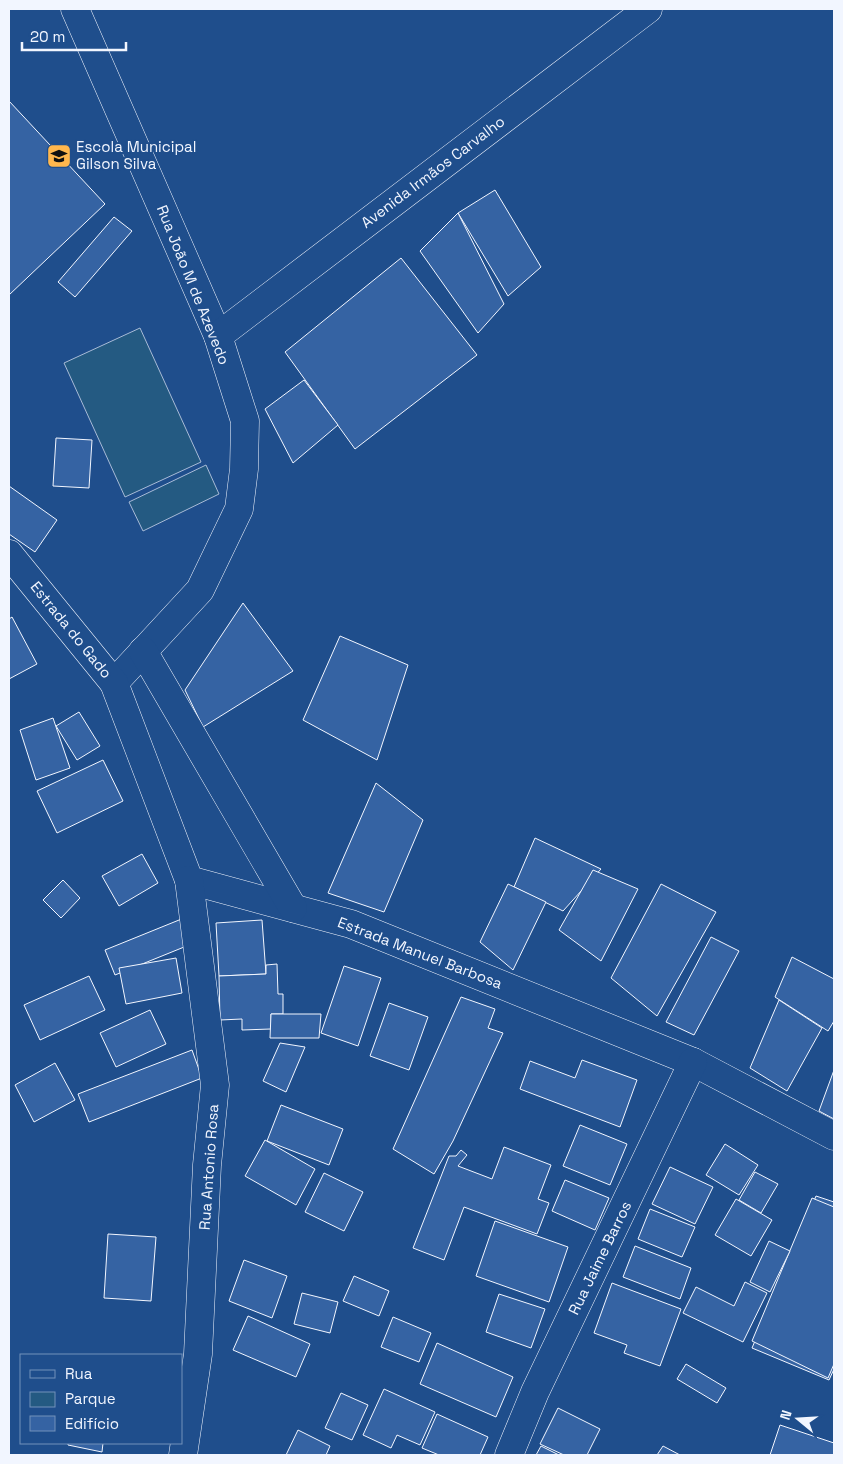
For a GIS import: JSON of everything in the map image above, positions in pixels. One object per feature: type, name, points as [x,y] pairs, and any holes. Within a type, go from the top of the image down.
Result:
[{"type":"street","name":"Rua João M de Azevedo","points":[[75,9],[218,336],[245,422],[244,468],[239,509],[200,590],[114,682]]},
{"type":"street","name":"Avenida Irmãos Carvalho","points":[[218,336],[648,9]]},
{"type":"street","name":"Estrada do Gado","points":[[9,554],[114,682]]},
{"type":"street","points":[[143,651],[292,908]]},
{"type":"street","points":[[114,682],[189,880]]},
{"type":"street","name":"Estrada Manuel Barbosa","points":[[189,880],[351,924],[694,1062],[834,1136]]},
{"type":"street","name":"Rua Antonio Rosa","points":[[183,1455],[198,1354],[207,1165],[215,1085],[189,880]]},
{"type":"street","name":"Rua Jaime Barros","points":[[509,1455],[535,1392],[694,1062]]},
{"type":"green space","points":[[140,328],[201,462],[125,497],[64,363]]},
{"type":"green space","points":[[206,465],[219,494],[143,531],[129,502]]},
{"type":"building","points":[[9,101],[105,204],[9,295]]},
{"type":"building","points":[[495,190],[541,267],[508,296],[458,213]]},
{"type":"building","points":[[458,213],[504,304],[478,333],[420,251]]},
{"type":"building","points":[[114,217],[132,231],[75,297],[58,282]]},
{"type":"building","points":[[401,258],[477,355],[355,449],[285,352]]},
{"type":"building","points":[[304,380],[338,425],[293,463],[265,409]]},
{"type":"building","points":[[56,438],[92,440],[89,488],[53,486]]},
{"type":"building","points":[[9,486],[57,520],[35,552],[9,534]]},
{"type":"building","points":[[243,603],[293,671],[203,727],[185,690]]},
{"type":"building","points":[[12,617],[37,664],[9,679],[9,619]]},
{"type":"building","points":[[340,636],[408,665],[377,760],[303,720]]},
{"type":"building","points":[[79,712],[100,746],[77,760],[56,726]]},
{"type":"building","points":[[53,718],[70,768],[36,780],[20,730]]},
{"type":"building","points":[[103,760],[123,801],[57,833],[37,791]]},
{"type":"building","points":[[376,783],[423,820],[384,912],[328,893]]},
{"type":"building","points":[[535,838],[601,869],[563,911],[514,887]]},
{"type":"building","points":[[142,854],[158,883],[119,906],[102,876]]},
{"type":"building","points":[[593,870],[638,889],[601,961],[559,930]]},
{"type":"building","points":[[63,880],[80,898],[61,918],[43,900]]},
{"type":"building","points":[[508,884],[546,902],[513,970],[480,942]]},
{"type":"building","points":[[661,884],[716,912],[657,1016],[611,978]]},
{"type":"building","points":[[184,918],[194,943],[115,975],[105,950]]},
{"type":"building","points":[[262,920],[266,974],[219,976],[216,923]]},
{"type":"building","points":[[711,937],[739,951],[694,1035],[666,1022]]},
{"type":"building","points":[[792,957],[834,979],[834,1021],[828,1031],[775,997]]},
{"type":"building","points":[[176,958],[182,993],[126,1004],[119,968]]},
{"type":"building","points":[[277,964],[278,994],[283,994],[283,1014],[271,1014],[271,1029],[242,1030],[242,1019],[220,1020],[219,976],[266,974],[266,965]]},
{"type":"building","points":[[344,966],[381,978],[358,1046],[321,1033]]},
{"type":"building","points":[[89,976],[105,1010],[40,1040],[24,1005]]},
{"type":"building","points":[[461,997],[495,1009],[488,1028],[503,1033],[453,1141],[434,1174],[393,1149]]},
{"type":"building","points":[[779,1000],[822,1028],[787,1091],[750,1068]]},
{"type":"building","points":[[389,1003],[428,1017],[409,1070],[370,1056]]},
{"type":"building","points":[[150,1010],[166,1044],[116,1067],[100,1033]]},
{"type":"building","points":[[271,1014],[321,1014],[319,1038],[270,1038]]},
{"type":"building","points":[[280,1043],[305,1047],[286,1092],[263,1081]]},
{"type":"building","points":[[192,1050],[202,1078],[89,1122],[78,1094]]},
{"type":"building","points":[[582,1060],[637,1080],[620,1127],[520,1089],[530,1061],[575,1078]]},
{"type":"building","points":[[55,1063],[75,1100],[34,1122],[15,1085]]},
{"type":"building","points":[[834,1070],[834,1119],[819,1111]]},
{"type":"building","points":[[281,1105],[343,1129],[329,1165],[267,1141]]},
{"type":"building","points":[[580,1125],[627,1144],[610,1185],[563,1166]]},
{"type":"building","points":[[265,1140],[315,1169],[296,1205],[245,1176]]},
{"type":"building","points":[[725,1144],[758,1165],[739,1195],[706,1175]]},
{"type":"building","points":[[504,1147],[551,1165],[538,1199],[549,1203],[537,1234],[464,1207],[444,1260],[413,1248],[449,1156],[456,1156],[461,1150],[467,1155],[458,1166],[492,1179]]},
{"type":"building","points":[[670,1167],[713,1187],[695,1224],[652,1204]]},
{"type":"building","points":[[755,1172],[778,1184],[761,1213],[739,1200]]},
{"type":"building","points":[[324,1173],[363,1192],[344,1231],[305,1212]]},
{"type":"building","points":[[565,1180],[609,1198],[595,1230],[552,1211]]},
{"type":"building","points":[[816,1196],[834,1202],[834,1369],[829,1380],[752,1348]]},
{"type":"building","points":[[812,1198],[834,1207],[834,1364],[828,1378],[752,1341]]},
{"type":"building","points":[[736,1199],[772,1220],[751,1256],[715,1235]]},
{"type":"building","points":[[650,1209],[695,1227],[682,1257],[638,1239]]},
{"type":"building","points":[[495,1221],[568,1247],[549,1302],[476,1276]]},
{"type":"building","points":[[108,1234],[156,1237],[151,1301],[104,1298]]},
{"type":"building","points":[[769,1241],[790,1251],[770,1292],[750,1282]]},
{"type":"building","points":[[635,1246],[691,1268],[680,1299],[623,1277]]},
{"type":"building","points":[[244,1260],[287,1276],[272,1318],[229,1301]]},
{"type":"building","points":[[354,1276],[389,1291],[379,1316],[343,1301]]},
{"type":"building","points":[[745,1282],[767,1293],[743,1342],[683,1313],[696,1287],[734,1306]]},
{"type":"building","points":[[612,1283],[681,1309],[660,1366],[624,1353],[627,1345],[594,1333]]},
{"type":"building","points":[[302,1293],[338,1302],[330,1333],[294,1324]]},
{"type":"building","points":[[499,1294],[545,1309],[531,1348],[486,1332]]},
{"type":"building","points":[[248,1316],[310,1344],[296,1377],[233,1350]]},
{"type":"building","points":[[393,1317],[431,1333],[419,1362],[381,1347]]},
{"type":"building","points":[[437,1343],[513,1377],[496,1417],[420,1384]]},
{"type":"building","points":[[686,1364],[726,1388],[717,1403],[677,1379]]},
{"type":"building","points":[[384,1389],[435,1412],[420,1445],[397,1435],[391,1448],[363,1435]]},
{"type":"building","points":[[341,1393],[368,1405],[352,1440],[325,1428]]},
{"type":"building","points":[[558,1408],[600,1429],[587,1455],[564,1455],[540,1444]]},
{"type":"building","points":[[437,1414],[488,1437],[480,1455],[439,1455],[422,1448]]},
{"type":"building","points":[[780,1425],[834,1443],[834,1455],[770,1455]]},
{"type":"building","points":[[298,1430],[330,1446],[326,1455],[286,1455]]},
{"type":"building","points":[[68,1444],[103,1444],[102,1452]]},
{"type":"building","points":[[541,1446],[559,1455],[536,1455]]},
{"type":"building","points":[[663,1446],[680,1455],[657,1455]]},
{"type":"place","name":"Escola Municipal Gilson Silva","points":[[59,156]]}]
